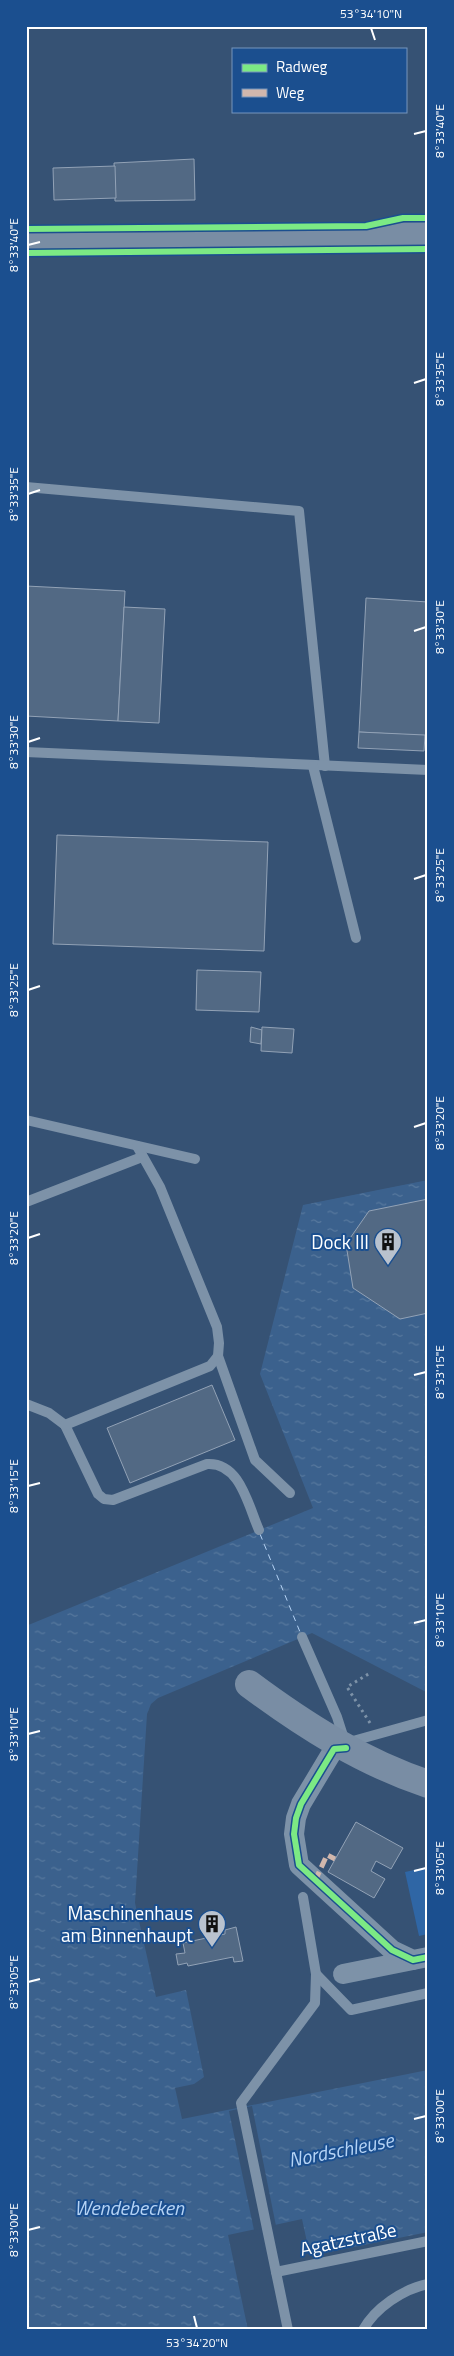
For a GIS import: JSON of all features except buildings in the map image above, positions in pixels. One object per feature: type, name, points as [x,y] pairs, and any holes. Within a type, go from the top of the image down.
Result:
[{"type":"main road","points":[[26,240],[428,236]]},
{"type":"main road","points":[[249,1684],[299,1721],[346,1748],[401,1775],[428,1784]]},
{"type":"street","points":[[346,1748],[334,1749],[301,1804],[296,1818],[294,1834],[299,1865],[380,1942],[392,1950],[420,1958]]},
{"type":"street","points":[[343,1974],[420,1958]]},
{"type":"lane","points":[[26,487],[299,511],[325,766]]},
{"type":"lane","points":[[26,752],[428,770]]},
{"type":"lane","points":[[313,766],[356,938]]},
{"type":"lane","points":[[26,1120],[195,1159]]},
{"type":"lane","points":[[137,1146],[160,1187],[217,1327],[218,1356],[255,1460],[290,1493]]},
{"type":"lane","points":[[26,1202],[142,1157]]},
{"type":"lane","points":[[65,1425],[210,1366],[218,1356]]},
{"type":"lane","points":[[26,1404],[49,1413],[65,1425],[98,1494],[104,1499],[113,1500],[207,1464],[218,1463],[227,1467],[235,1477],[259,1530]]},
{"type":"lane","points":[[302,1637],[337,1717],[346,1748],[353,1741],[428,1720]]},
{"type":"lane","points":[[288,2330],[241,2103],[315,2003],[316,1974],[303,1897]]},
{"type":"lane","points":[[316,1974],[352,2010],[428,1994]]},
{"type":"lane","name":"Agatzstraße","points":[[276,2272],[428,2241]]},
{"type":"lane","points":[[363,2330],[388,2303],[400,2295],[428,2284]]},
{"type":"path","points":[[370,1673],[347,1687],[377,1735]]},
{"type":"shaded area","points":[[428,1867],[428,1934],[419,1936],[405,1872]]},
{"type":"water","points":[[428,1180],[428,1693],[312,1633],[158,1698],[151,1704],[147,1714],[135,1903],[156,1997],[186,1990],[204,2077],[194,2084],[175,2088],[182,2119],[428,2070],[428,2232],[310,2256],[302,2219],[228,2235],[248,2330],[26,2330],[26,1626],[313,1508],[260,1374],[303,1205]]},
{"type":"pier","points":[[252,2106],[276,2226],[254,2230],[229,2111]]},
{"type":"ferry route","points":[[260,1534],[300,1632]]},
{"type":"marked path","points":[[315,1881],[327,1855],[335,1859]]},
{"type":"cycle path","points":[[26,229],[366,226],[403,218],[428,218]]},
{"type":"cycle path","points":[[26,253],[428,249]]},
{"type":"cycle path","points":[[346,1748],[334,1749],[301,1804],[296,1818],[294,1834],[299,1865],[392,1950],[413,1960],[428,1957]]},
{"type":"place","name":"Dock III","points":[[388,1266]]},
{"type":"place","name":"Maschinenhaus am Binnenhaupt","points":[[212,1948]]},
{"type":"water label","name":"Nordschleuse","points":[[341,2150]]},
{"type":"water label","name":"Wendebecken","points":[[129,2208]]}]
